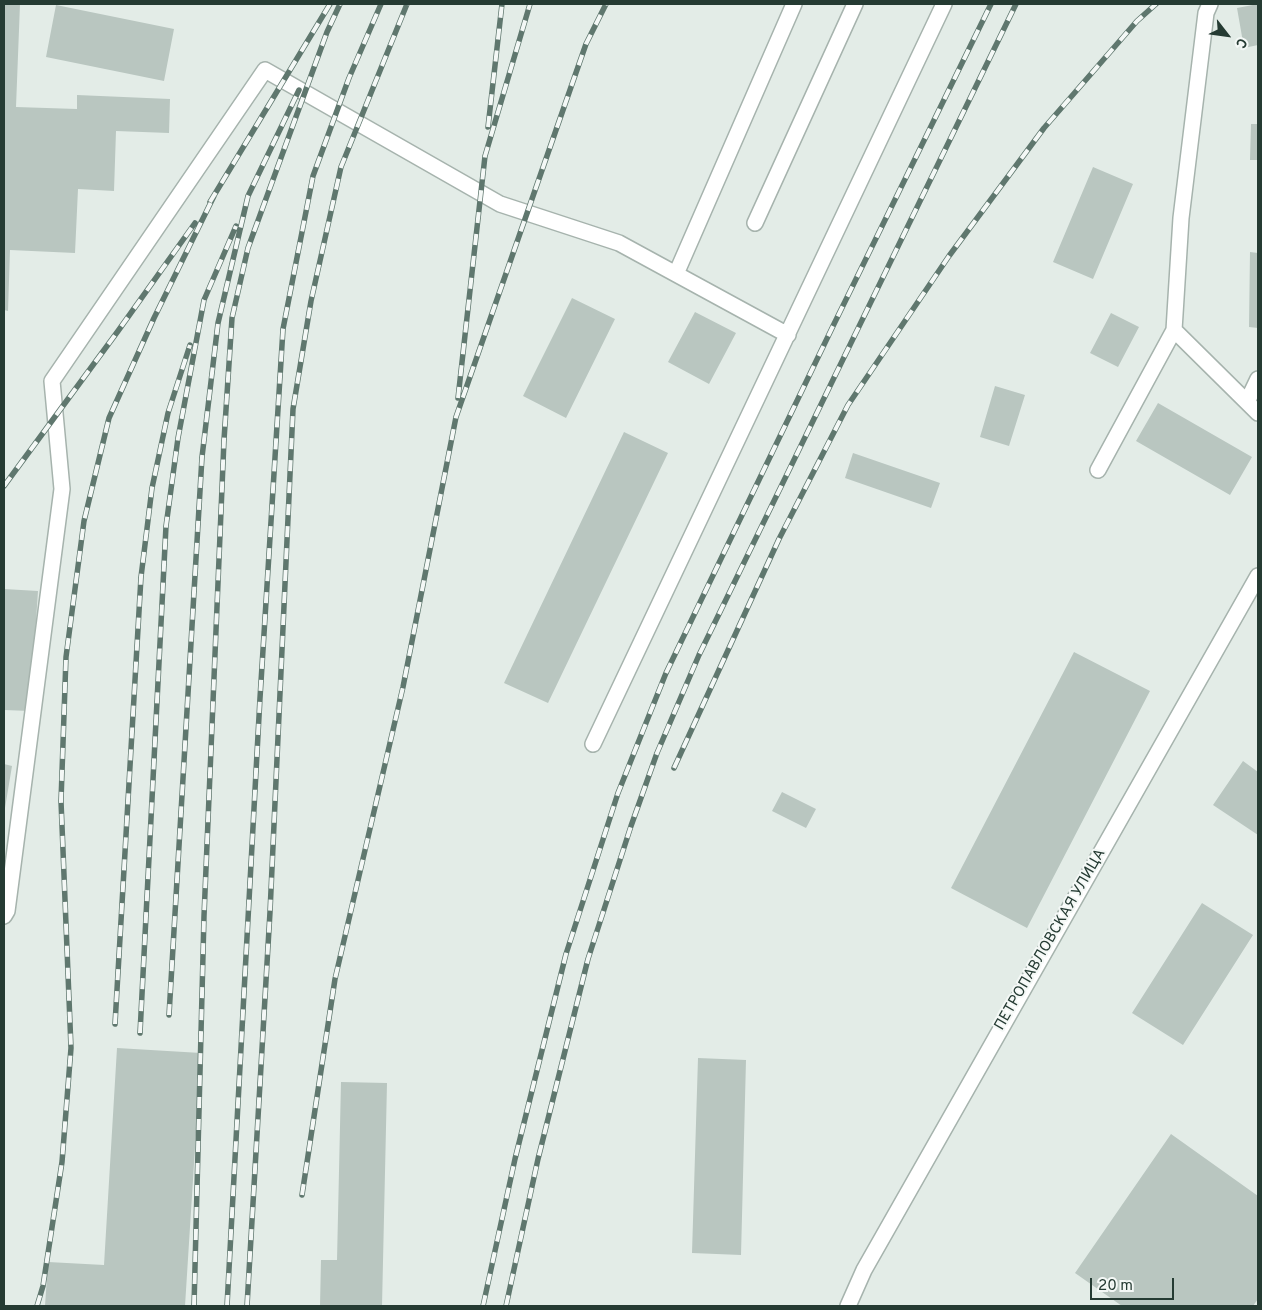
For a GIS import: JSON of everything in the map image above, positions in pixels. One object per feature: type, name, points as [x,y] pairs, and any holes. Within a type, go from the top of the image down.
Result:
[{"type":"street","points":[[676,274],[794,4]]},
{"type":"street","points":[[755,223],[855,4]]},
{"type":"street","points":[[593,744],[944,4]]},
{"type":"street","points":[[1098,470],[1174,330],[1181,218],[1206,13],[1210,4]]},
{"type":"street","points":[[4,916],[7,910],[62,490],[52,381],[265,70],[500,204],[619,243],[788,334]]},
{"type":"street","points":[[1174,330],[1258,413]]},
{"type":"street","points":[[1246,402],[1258,379]]},
{"type":"street","name":"ПЕТРОПАВЛОВСКАЯ УЛИЦА","points":[[848,1306],[864,1270],[1258,576]]},
{"type":"building","points":[[4,4],[20,4],[16,107],[77,109],[77,95],[170,99],[169,133],[116,131],[114,191],[78,189],[75,253],[10,250],[8,311],[4,310]]},
{"type":"building","points":[[1258,4],[1258,45],[1244,48],[1237,8]]},
{"type":"building","points":[[56,5],[174,29],[164,81],[46,57]]},
{"type":"building","points":[[1251,124],[1258,124],[1258,160],[1250,160]]},
{"type":"building","points":[[1093,167],[1133,184],[1093,279],[1053,262]]},
{"type":"building","points":[[1250,252],[1258,253],[1258,328],[1249,327]]},
{"type":"building","points":[[572,298],[615,319],[566,418],[523,396]]},
{"type":"building","points":[[695,312],[736,333],[709,384],[668,362]]},
{"type":"building","points":[[1111,313],[1139,327],[1118,367],[1090,353]]},
{"type":"building","points":[[995,386],[1025,395],[1009,446],[980,437]]},
{"type":"building","points":[[1158,403],[1252,457],[1230,495],[1136,441]]},
{"type":"building","points":[[624,432],[668,453],[548,703],[504,683]]},
{"type":"building","points":[[853,453],[940,483],[931,508],[845,478]]},
{"type":"building","points":[[4,589],[38,591],[30,711],[4,710]]},
{"type":"building","points":[[1074,652],[1150,691],[1027,928],[951,888]]},
{"type":"building","points":[[1243,761],[1258,772],[1258,835],[1213,805]]},
{"type":"building","points":[[4,764],[12,766],[5,808],[4,808]]},
{"type":"building","points":[[782,792],[816,809],[806,828],[772,811]]},
{"type":"building","points":[[1202,903],[1253,935],[1183,1045],[1132,1013]]},
{"type":"building","points":[[117,1048],[201,1053],[185,1306],[45,1306],[48,1262],[104,1265]]},
{"type":"building","points":[[698,1058],[746,1060],[741,1255],[692,1253]]},
{"type":"building","points":[[341,1082],[387,1083],[382,1306],[320,1306],[321,1260],[337,1260]]},
{"type":"building","points":[[1171,1134],[1258,1196],[1258,1299],[1253,1306],[1122,1306],[1075,1273]]},
{"type":"railway","points":[[210,202],[330,4]]},
{"type":"railway","points":[[194,1306],[204,916],[224,440],[232,318],[248,248],[327,32],[340,4]]},
{"type":"railway","points":[[227,1306],[260,698],[283,329],[313,176],[349,78],[381,4]]},
{"type":"railway","points":[[247,1306],[270,912],[293,409],[311,301],[341,167],[407,4]]},
{"type":"railway","points":[[488,127],[502,4]]},
{"type":"railway","points":[[458,398],[485,156],[530,4]]},
{"type":"railway","points":[[302,1195],[335,979],[403,687],[456,417],[586,44],[606,4]]},
{"type":"railway","points":[[483,1306],[515,1159],[566,954],[618,793],[666,673],[991,4]]},
{"type":"railway","points":[[506,1306],[538,1159],[588,959],[657,753],[699,655],[1016,4]]},
{"type":"railway","points":[[674,768],[779,539],[848,405],[949,256],[1044,128],[1137,21],[1156,4]]},
{"type":"railway","points":[[169,1015],[202,457],[218,323],[248,196],[299,90]]},
{"type":"railway","points":[[37,1306],[43,1286],[62,1162],[71,1048],[61,801],[66,657],[84,521],[109,418],[154,318],[214,196]]},
{"type":"railway","points":[[4,486],[195,223]]},
{"type":"railway","points":[[140,1033],[166,526],[178,438],[204,300],[236,226]]},
{"type":"railway","points":[[115,1024],[141,577],[152,488],[168,413],[190,345]]}]
